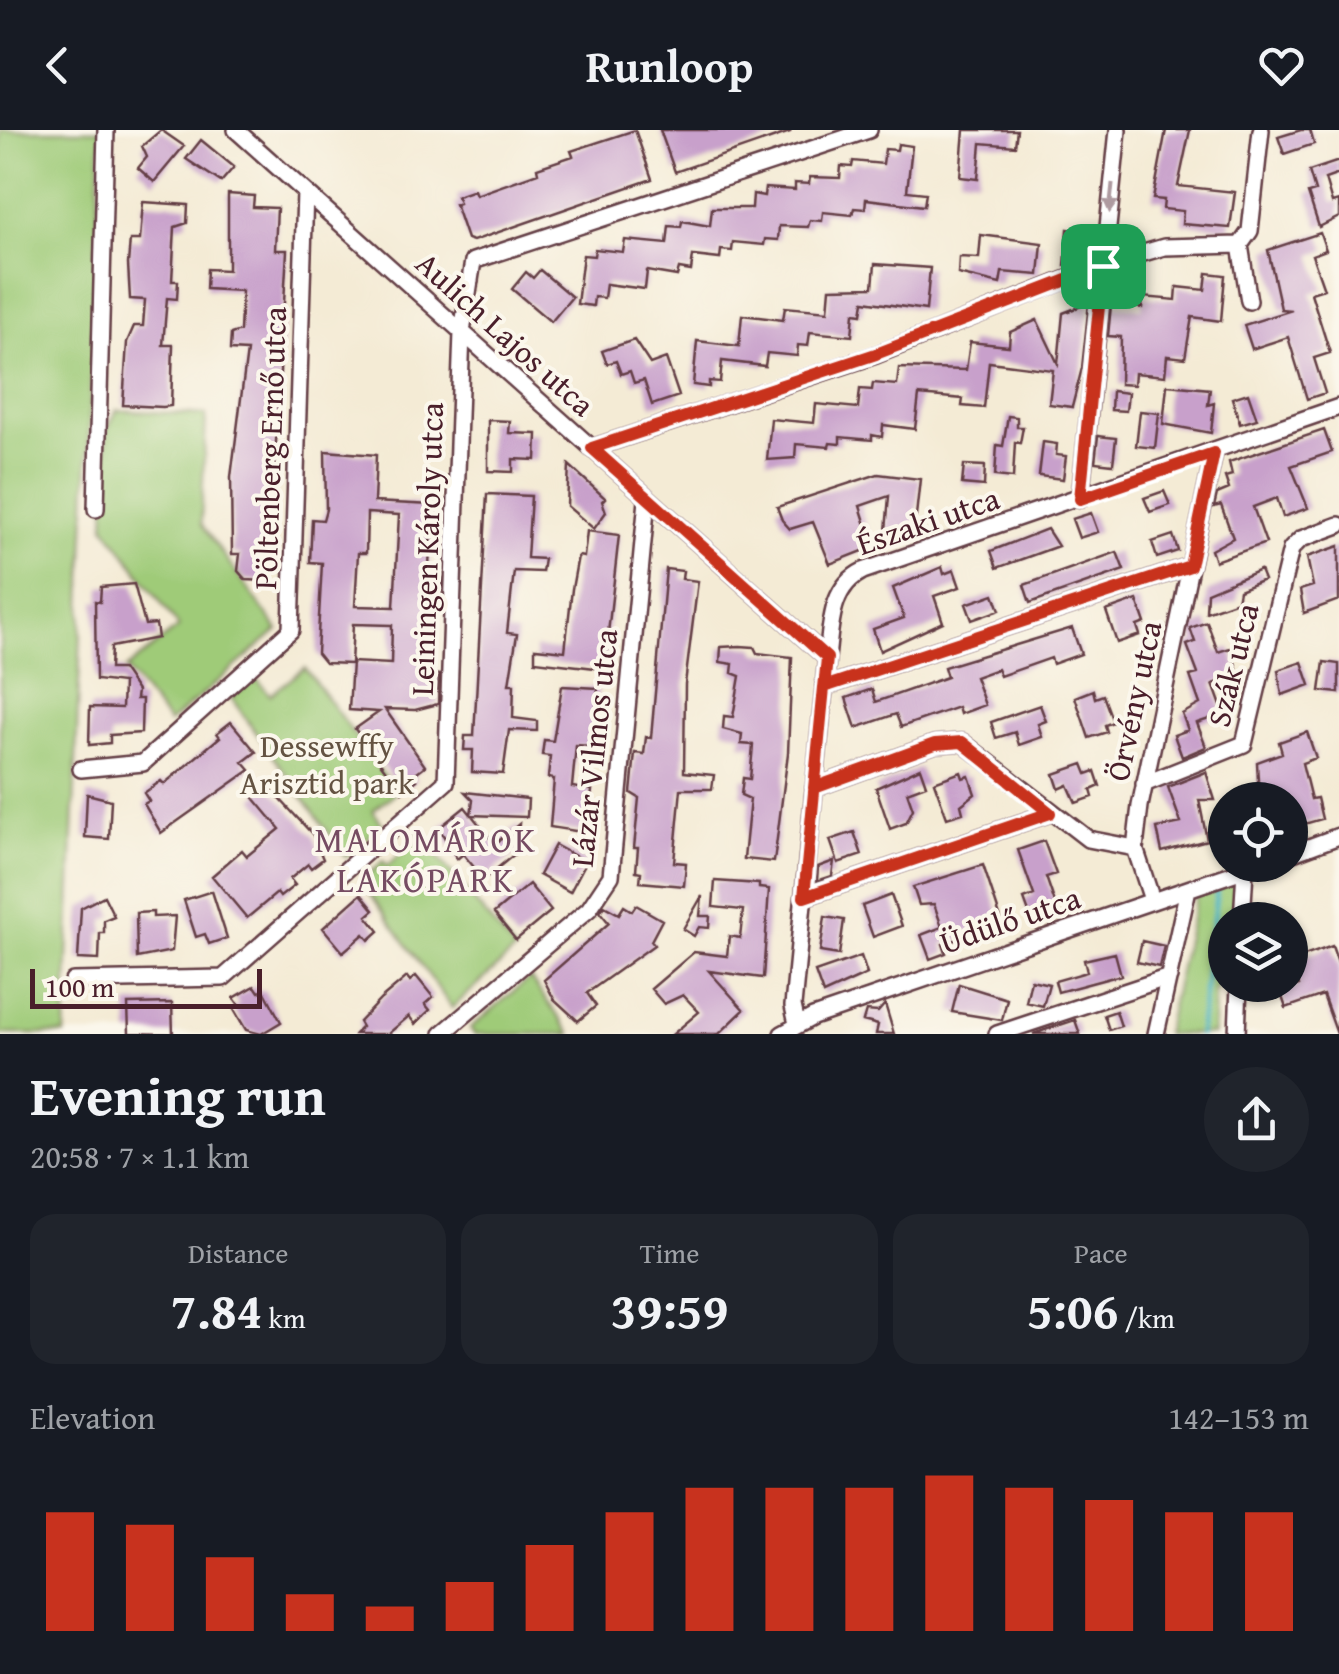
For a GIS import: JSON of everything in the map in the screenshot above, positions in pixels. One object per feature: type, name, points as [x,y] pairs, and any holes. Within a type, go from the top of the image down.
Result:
[{"type":"street","points":[[96,509],[106,130]]},
{"type":"street","name":"Aulich Lajos utca","points":[[236,130],[827,658]]},
{"type":"street","name":"Leiningen Károly utca","points":[[73,981],[223,978],[446,782],[462,332],[473,261],[869,130]]},
{"type":"street","points":[[1080,499],[1118,130]]},
{"type":"street","points":[[1249,301],[1240,245],[1250,231],[1261,130]]},
{"type":"street","name":"Pöltenberg Ernő utca","points":[[82,769],[143,764],[291,630],[305,192]]},
{"type":"street","points":[[592,448],[876,354],[1103,266],[1164,247],[1240,245]]},
{"type":"street","name":"Északi utca","points":[[797,1024],[793,1006],[827,658],[836,599],[853,576],[1339,408]]},
{"type":"street","name":"Örvény utca","points":[[1152,900],[1136,848],[1144,784],[1214,453]]},
{"type":"street","name":"Lázár Vilmos utca","points":[[442,1034],[589,908],[611,876],[647,500]]},
{"type":"street","name":"Szák utca","points":[[1144,784],[1244,744],[1291,549],[1300,539],[1339,526]]},
{"type":"street","points":[[824,687],[1190,566]]},
{"type":"street","points":[[814,788],[935,744],[962,742],[1088,839],[1136,848]]},
{"type":"street","points":[[804,897],[1050,813]]},
{"type":"street","points":[[1308,847],[1339,836]]},
{"type":"street","name":"Üdülő utca","points":[[782,1034],[797,1024],[1208,882]]},
{"type":"street","points":[[1156,1034],[1188,889]]},
{"type":"street","points":[[998,1034],[1169,977]]},
{"type":"street","points":[[1237,1034],[1238,1002]]},
{"type":"green space","points":[[0,130],[101,130],[65,1034],[0,1034]]},
{"type":"green space","points":[[117,410],[206,415],[201,524],[278,630],[169,723],[126,669],[179,627],[105,526],[107,430]]},
{"type":"green space","name":"Dessewffy Arisztid park","points":[[305,668],[396,792],[373,811],[383,825],[346,857],[231,698],[256,678],[270,695]]},
{"type":"green space","points":[[416,830],[515,951],[452,1008],[361,881],[383,861],[387,866],[417,840],[413,834]]},
{"type":"green space","points":[[1235,882],[1234,902],[1208,902],[1208,1002],[1214,1002],[1213,1034],[1165,1034],[1198,887]]},
{"type":"green space","points":[[530,978],[571,1034],[474,1034],[470,1028]]},
{"type":"building","points":[[161,130],[184,146],[154,182],[138,168],[147,157],[142,146]]},
{"type":"building","points":[[635,130],[652,179],[473,241],[467,239],[455,204],[459,203],[457,196],[474,190],[476,195],[538,173],[537,168],[573,156],[571,151]]},
{"type":"building","points":[[660,130],[789,130],[790,132],[675,172]]},
{"type":"building","points":[[964,130],[1017,130],[1015,146],[981,143],[978,179],[960,177]]},
{"type":"building","points":[[1166,130],[1190,130],[1178,186],[1235,192],[1230,228],[1182,224],[1183,211],[1163,209],[1164,200],[1153,199]]},
{"type":"building","points":[[1310,130],[1314,144],[1284,154],[1278,137]]},
{"type":"building","points":[[201,140],[234,167],[221,182],[186,159]]},
{"type":"building","points":[[898,144],[912,146],[907,191],[926,193],[924,206],[866,199],[865,209],[854,208],[852,215],[823,212],[822,221],[810,220],[808,227],[779,226],[778,240],[765,239],[764,245],[733,242],[732,251],[721,250],[720,259],[693,256],[691,271],[679,269],[677,276],[647,271],[645,289],[606,284],[604,298],[594,297],[593,306],[577,304],[583,255],[594,256],[595,249],[623,252],[625,240],[667,244],[669,226],[681,227],[682,221],[710,226],[712,208],[752,208],[753,194],[764,196],[765,188],[795,190],[795,183],[809,184],[810,177],[840,178],[841,166],[852,167],[853,161],[883,164],[885,149],[897,150]]},
{"type":"building","points":[[1339,161],[1339,174],[1325,179],[1332,203],[1339,201],[1339,217],[1319,227],[1308,193],[1315,191],[1309,171]]},
{"type":"building","points":[[228,194],[254,196],[253,207],[277,208],[275,250],[287,250],[268,581],[246,580],[238,571],[240,554],[232,554],[231,477],[247,351],[230,350],[231,334],[240,331],[242,291],[206,289],[207,269],[228,270]]},
{"type":"building","points":[[143,202],[188,205],[187,223],[175,227],[172,281],[178,281],[177,299],[167,298],[163,345],[173,345],[171,406],[163,407],[123,405],[127,342],[134,326],[143,326],[145,300],[130,299],[128,264],[130,240],[140,240]]},
{"type":"building","points":[[1068,229],[1093,232],[1090,258],[1065,266]]},
{"type":"building","points":[[1320,233],[1326,250],[1312,255],[1324,289],[1311,293],[1330,353],[1314,358],[1325,393],[1307,399],[1288,337],[1252,349],[1244,325],[1292,310],[1281,309],[1268,250]]},
{"type":"building","points":[[981,235],[1042,243],[1039,275],[1002,272],[1000,284],[958,274],[959,257],[979,258]]},
{"type":"building","points":[[875,264],[930,268],[926,310],[864,301],[862,314],[854,313],[852,336],[810,332],[808,346],[798,345],[797,356],[767,353],[765,366],[722,361],[720,382],[709,381],[709,387],[693,385],[697,341],[739,346],[742,315],[783,320],[785,307],[828,311],[830,288],[873,287]]},
{"type":"building","points":[[540,270],[572,297],[551,322],[512,289],[526,272],[533,278]]},
{"type":"building","points":[[1207,273],[1225,275],[1221,321],[1192,317],[1185,358],[1167,356],[1165,376],[1135,373],[1134,385],[1120,384],[1121,337],[1108,336],[1111,305],[1142,308],[1143,297],[1176,300],[1177,287],[1205,290]]},
{"type":"building","points":[[1089,303],[1082,368],[1072,407],[1049,404],[1053,370],[989,362],[984,408],[962,406],[963,399],[919,395],[915,429],[883,425],[882,437],[840,437],[840,444],[830,443],[829,447],[796,444],[795,458],[767,460],[771,419],[814,423],[816,404],[858,408],[860,389],[872,390],[873,383],[897,385],[899,368],[966,370],[970,342],[1009,346],[1010,332],[1037,320],[1058,364],[1063,313]]},
{"type":"building","points":[[634,340],[650,364],[666,358],[679,396],[652,405],[644,380],[634,383],[630,371],[621,374],[616,361],[607,364],[602,351]]},
{"type":"building","points":[[1167,385],[1210,389],[1208,405],[1214,403],[1211,433],[1163,424]]},
{"type":"building","points":[[1112,391],[1128,393],[1126,411],[1111,410]]},
{"type":"building","points":[[1248,393],[1257,419],[1240,424],[1232,398]]},
{"type":"building","points":[[1140,411],[1159,413],[1155,448],[1136,446]]},
{"type":"building","points":[[1008,416],[1017,417],[1017,427],[1023,427],[1020,443],[1015,442],[1013,478],[995,476],[997,445],[1003,446]]},
{"type":"building","points":[[488,420],[510,421],[509,433],[537,434],[536,460],[513,459],[513,472],[488,471]]},
{"type":"building","points":[[1324,430],[1332,452],[1291,466],[1308,508],[1283,517],[1277,498],[1253,507],[1266,543],[1215,561],[1211,550],[1233,538],[1221,505],[1214,507],[1217,494],[1229,489],[1225,477],[1232,475],[1229,462]]},
{"type":"building","points":[[1098,436],[1116,438],[1113,464],[1095,462]]},
{"type":"building","points":[[1043,442],[1057,444],[1056,455],[1066,456],[1063,479],[1039,476]]},
{"type":"building","points":[[325,451],[376,455],[374,502],[432,505],[429,567],[434,567],[433,578],[442,578],[441,602],[434,602],[429,674],[439,675],[438,704],[415,710],[385,709],[425,766],[413,775],[417,780],[402,792],[355,729],[379,712],[349,710],[352,662],[391,664],[392,625],[353,624],[351,664],[325,663],[317,653],[322,563],[310,562],[312,519],[323,520]],"holes":[[[367,513],[399,515],[394,607],[355,606],[358,553],[366,553]]]},
{"type":"building","points":[[569,465],[605,498],[602,501],[606,512],[594,529],[567,506]]},
{"type":"building","points":[[964,465],[985,466],[984,486],[962,484]]},
{"type":"building","points":[[878,474],[920,479],[914,534],[886,531],[889,496],[860,506],[873,547],[830,564],[813,522],[790,529],[782,520],[777,507]]},
{"type":"building","points":[[1164,491],[1170,505],[1150,512],[1144,498]]},
{"type":"building","points":[[487,494],[531,496],[527,558],[544,559],[542,572],[514,571],[507,633],[517,634],[509,684],[514,684],[513,718],[537,721],[537,731],[509,730],[503,774],[472,772],[473,750],[464,750],[465,736],[474,736]]},
{"type":"building","points":[[1091,513],[1098,532],[1079,538],[1072,519]]},
{"type":"building","points":[[1047,529],[1058,546],[997,568],[991,551]]},
{"type":"building","points":[[587,531],[619,535],[604,669],[535,661],[535,648],[565,651],[578,556],[584,557]]},
{"type":"building","points":[[1173,535],[1178,551],[1157,558],[1152,542]]},
{"type":"building","points":[[1339,546],[1339,600],[1304,613],[1300,590],[1313,586],[1307,557]]},
{"type":"building","points":[[1117,552],[1124,570],[1030,603],[1024,585]]},
{"type":"building","points":[[942,567],[944,574],[954,570],[960,587],[934,596],[943,622],[880,651],[873,629],[904,618],[893,588]]},
{"type":"building","points":[[666,569],[683,571],[682,579],[698,581],[685,684],[684,772],[714,775],[712,789],[681,789],[674,862],[686,863],[684,886],[640,882],[641,872],[636,871],[638,848],[634,848],[639,798],[631,793],[635,753],[644,754],[646,737],[651,738]]},
{"type":"building","points":[[1260,570],[1264,580],[1239,590],[1237,601],[1206,612],[1207,592]]},
{"type":"building","points":[[134,584],[145,625],[156,624],[158,638],[111,647],[110,669],[122,669],[137,691],[136,699],[142,699],[141,733],[110,735],[110,743],[89,745],[90,707],[122,708],[123,683],[96,680],[95,601],[100,602],[101,587]]},
{"type":"building","points":[[994,594],[1000,610],[972,620],[966,604]]},
{"type":"building","points":[[1137,600],[1145,623],[1137,626],[1140,635],[1117,643],[1106,611]]},
{"type":"building","points":[[1207,622],[1218,652],[1230,648],[1237,668],[1232,670],[1235,677],[1213,684],[1224,714],[1197,723],[1206,747],[1182,757],[1174,735],[1188,730],[1182,714],[1200,704],[1190,676],[1198,674],[1187,645],[1195,642],[1190,628]]},
{"type":"building","points":[[1072,628],[1081,654],[1053,664],[1051,658],[1000,676],[997,669],[975,677],[985,705],[960,714],[958,707],[901,727],[896,714],[856,728],[846,698],[872,689],[876,702],[947,677],[944,667]]},
{"type":"building","points":[[721,647],[754,647],[757,653],[792,657],[788,753],[774,862],[744,859],[750,799],[741,795],[743,778],[750,779],[753,745],[741,744],[742,734],[723,729],[724,716],[733,717],[740,676],[732,673],[733,664],[720,662]]},
{"type":"building","points":[[1302,662],[1310,685],[1282,695],[1278,670]]},
{"type":"building","points":[[1324,662],[1339,664],[1339,693],[1320,691]]},
{"type":"building","points":[[562,686],[598,688],[593,746],[576,745],[572,787],[592,790],[588,833],[550,827],[554,779],[548,778],[550,756],[542,755],[544,740],[553,741]]},
{"type":"building","points":[[1093,690],[1095,698],[1103,695],[1113,722],[1105,725],[1107,732],[1089,738],[1075,697]]},
{"type":"building","points":[[1040,705],[1046,721],[1038,724],[1042,737],[1019,745],[1015,732],[996,738],[991,722]]},
{"type":"building","points":[[231,722],[256,752],[243,762],[250,770],[161,833],[144,804],[149,801],[144,793],[161,781],[164,784],[220,737],[217,733]]},
{"type":"building","points":[[1307,732],[1316,758],[1302,763],[1307,782],[1258,782],[1257,762],[1282,753],[1279,742]]},
{"type":"building","points":[[1083,764],[1087,774],[1095,771],[1100,786],[1091,790],[1093,797],[1076,803],[1068,785],[1059,789],[1054,774]]},
{"type":"building","points":[[920,768],[926,785],[907,792],[913,809],[906,823],[890,829],[876,788]]},
{"type":"building","points":[[961,772],[963,778],[969,776],[975,794],[961,805],[963,813],[947,818],[934,782]]},
{"type":"building","points":[[1206,772],[1208,800],[1199,800],[1207,840],[1162,852],[1157,828],[1181,823],[1168,787]]},
{"type":"building","points":[[268,786],[313,835],[323,859],[311,868],[308,864],[290,879],[295,885],[280,897],[277,893],[247,918],[212,876],[242,850],[247,856],[280,829],[254,798]]},
{"type":"building","points":[[1308,787],[1311,799],[1317,798],[1322,819],[1308,823]]},
{"type":"building","points":[[465,792],[528,799],[527,817],[471,815],[473,800]]},
{"type":"building","points":[[87,794],[111,800],[109,839],[85,837]]},
{"type":"building","points":[[465,807],[495,844],[519,824],[516,853],[484,879],[463,854],[457,859],[439,828]]},
{"type":"building","points":[[854,832],[862,855],[838,863],[830,840]]},
{"type":"building","points":[[1044,841],[1056,874],[1046,877],[1057,909],[1031,918],[1024,899],[1034,895],[1018,850]]},
{"type":"building","points":[[555,845],[586,862],[570,892],[539,875]]},
{"type":"building","points":[[834,861],[832,876],[817,881],[818,867]]},
{"type":"building","points":[[983,865],[1001,919],[962,933],[964,937],[943,944],[946,953],[930,959],[921,935],[942,927],[934,904],[919,905],[913,887]]},
{"type":"building","points":[[715,881],[759,884],[759,888],[769,889],[763,978],[709,971],[744,1010],[719,1034],[673,1034],[699,1012],[683,995],[664,1004],[651,989],[694,952],[727,956],[729,936],[740,938],[743,910],[713,907]]},
{"type":"building","points":[[529,884],[551,911],[516,940],[494,913]]},
{"type":"building","points":[[212,891],[227,938],[209,944],[205,934],[196,937],[184,900]]},
{"type":"building","points":[[361,894],[374,910],[367,916],[379,931],[369,940],[364,934],[343,952],[323,928]]},
{"type":"building","points":[[891,895],[902,926],[873,937],[862,906]]},
{"type":"building","points":[[104,896],[114,916],[104,920],[99,960],[78,959],[81,908]]},
{"type":"building","points":[[702,896],[700,916],[710,916],[709,928],[699,927],[694,936],[683,929]]},
{"type":"building","points":[[636,905],[662,920],[651,941],[654,945],[587,993],[596,1006],[578,1021],[554,999],[544,980],[609,923],[600,912],[604,906],[619,914],[624,906],[632,911]]},
{"type":"building","points":[[153,912],[153,917],[175,916],[172,951],[137,958],[136,913]]},
{"type":"building","points":[[825,917],[844,920],[839,955],[820,952]]},
{"type":"building","points":[[1142,941],[1164,946],[1159,967],[1137,962]]},
{"type":"building","points":[[1332,946],[1339,966],[1337,1034],[1323,995],[1308,1000],[1308,955]]},
{"type":"building","points":[[1115,953],[1121,975],[1058,992],[1055,981],[1087,972],[1084,960]]},
{"type":"building","points":[[861,956],[867,974],[823,994],[815,972]]},
{"type":"building","points":[[416,976],[433,997],[425,1004],[430,1010],[415,1024],[409,1016],[388,1034],[355,1034],[362,1027],[359,1022],[381,999],[407,977],[410,981]]},
{"type":"building","points":[[1031,980],[1049,984],[1043,1006],[1026,1002]]},
{"type":"building","points":[[959,984],[1007,999],[1002,1020],[952,1012]]},
{"type":"building","points":[[255,986],[259,992],[264,990],[281,1022],[261,1034],[246,1030],[233,1008],[239,1005],[234,998]]},
{"type":"building","points":[[172,1003],[173,1034],[129,1033],[128,1004]]},
{"type":"building","points":[[885,1004],[894,1034],[876,1034],[878,1025],[863,1021],[866,1011],[878,1012]]},
{"type":"building","points":[[1116,1011],[1121,1026],[1109,1030],[1104,1015]]},
{"type":"building","points":[[1075,1020],[1080,1034],[1033,1034]]},
{"type":"waterway","points":[[1199,1034],[1217,888]]},
{"type":"district","name":"MALOMÁROK LAKÓPARK","points":[[426,860]]},
{"type":"route","points":[[1103,266],[876,354],[592,448],[827,658],[814,788],[935,744],[962,742],[1050,813],[804,897],[814,788],[824,687],[1190,566],[1214,453],[1080,499],[1103,266]]}]
